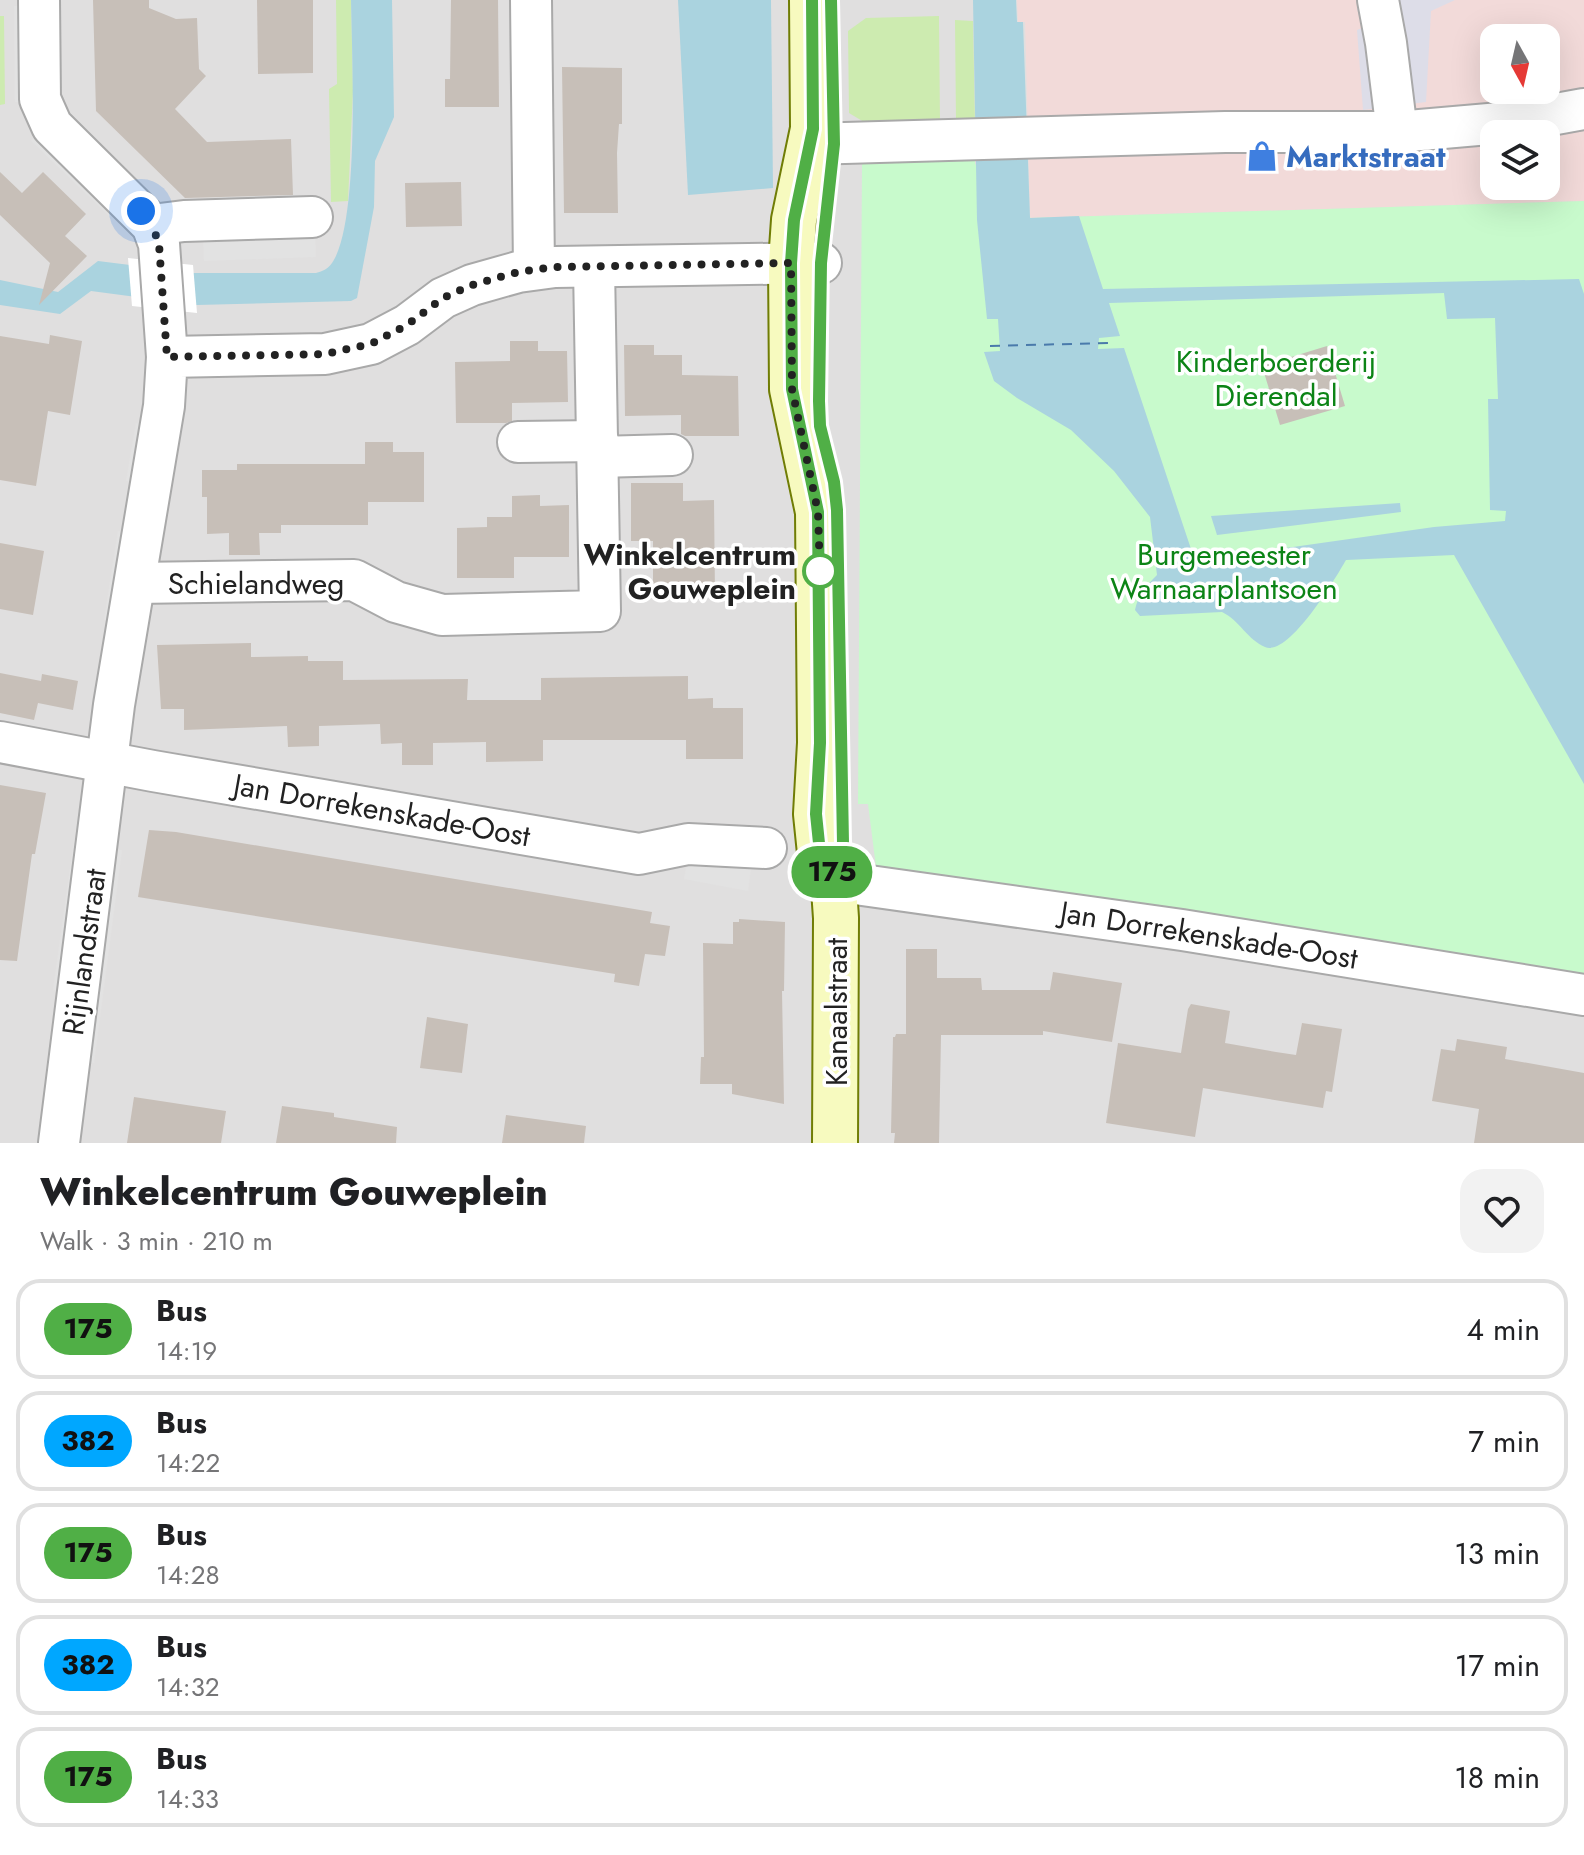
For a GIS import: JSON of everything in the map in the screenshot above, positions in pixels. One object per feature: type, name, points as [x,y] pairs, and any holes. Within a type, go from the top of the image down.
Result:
[{"type":"main road","points":[[812,0],[814,107],[838,143]]},
{"type":"main road","points":[[831,0],[838,143],[806,263],[792,389],[818,512],[820,743],[817,843],[833,877]]},
{"type":"main road","name":"Kanaalstraat","points":[[833,877],[836,939],[835,1143]]},
{"type":"street","points":[[39,0],[40,99],[46,118],[156,243],[184,221],[312,217]]},
{"type":"street","points":[[531,0],[534,269]]},
{"type":"street","points":[[1378,0],[1397,132]]},
{"type":"street","points":[[838,143],[1397,132],[1512,122],[1584,109]]},
{"type":"street","name":"Schielandweg","points":[[107,760],[164,406],[167,357],[165,309],[156,243]]},
{"type":"street","points":[[167,357],[349,351],[389,336],[443,298],[472,285],[534,269],[806,263]]},
{"type":"street","name":"Schielandweg","points":[[135,583],[354,580],[396,602],[442,615],[600,611],[594,267]]},
{"type":"street","points":[[518,442],[672,455]]},
{"type":"street","name":"Jan Dorrekenskade-Oost","points":[[0,742],[639,854],[688,844],[766,848]]},
{"type":"street","name":"Rijnlandstraat","points":[[59,1143],[104,805],[107,760]]},
{"type":"street","name":"Jan Dorrekenskade-Oost","points":[[833,877],[1584,995]]},
{"type":"shaded area","points":[[0,0],[1584,0],[1584,1143],[0,1143]]},
{"type":"shaded area","points":[[1017,0],[1584,0],[1584,201],[1030,218],[1025,22],[1018,22]]},
{"type":"shaded area","points":[[1362,0],[1455,0],[1431,11],[1426,102],[1363,110],[1357,30],[1362,28],[1357,8],[1365,6]]},
{"type":"shaded area","points":[[14,6],[24,6],[26,102],[15,102]]},
{"type":"shaded area","points":[[37,134],[117,210],[110,217],[31,141]]},
{"type":"shaded area","points":[[315,231],[316,257],[204,261],[203,235]]},
{"type":"shaded area","points":[[136,423],[146,425],[137,483],[126,481]]},
{"type":"shaded area","points":[[118,531],[129,533],[114,621],[104,620]]},
{"type":"shaded area","points":[[74,840],[83,841],[63,992],[53,990]]},
{"type":"shaded area","points":[[111,848],[122,850],[94,1063],[83,1062]]},
{"type":"shaded area","points":[[688,856],[751,868],[748,891],[684,879]]},
{"type":"green space","points":[[336,0],[351,0],[353,91],[348,201],[331,202],[329,89],[337,84]]},
{"type":"green space","points":[[0,16],[4,16],[5,104],[0,105]]},
{"type":"green space","points":[[939,16],[940,123],[869,125],[849,113],[848,31],[866,18]]},
{"type":"green space","points":[[955,20],[973,21],[975,123],[956,124]]},
{"type":"green space","name":"Burgemeester Warnaarplantsoen","points":[[975,159],[975,164],[1031,218],[1584,201],[1584,986],[876,867],[868,804],[858,804],[862,163]]},
{"type":"water","points":[[351,0],[392,0],[394,117],[375,161],[374,207],[357,298],[351,301],[197,305],[91,291],[60,314],[0,305],[0,280],[58,292],[98,261],[194,273],[316,273],[329,267],[341,242],[351,176]]},
{"type":"water","points":[[678,0],[771,0],[773,188],[688,195]]},
{"type":"water","points":[[973,0],[1016,0],[1017,22],[1023,22],[1030,218],[1079,216],[1103,289],[1579,279],[1584,294],[1584,784],[1454,555],[1346,560],[1298,629],[1275,647],[1259,644],[1222,612],[1140,616],[1135,610],[1138,600],[1157,575],[1150,517],[1114,471],[1071,430],[994,381],[984,352],[1000,351],[998,319],[987,319],[977,220]],"holes":[[[1444,293],[1447,319],[1495,318],[1498,399],[1488,399],[1490,510],[1506,511],[1505,521],[1434,527],[1195,561],[1124,348],[1098,349],[1099,338],[1120,336],[1109,303]]]},
{"type":"water","points":[[1400,503],[1401,512],[1217,535],[1211,516]]},
{"type":"pier","points":[[128,258],[193,265],[197,313],[132,306]]},
{"type":"building","points":[[93,0],[149,0],[149,8],[176,19],[197,18],[199,69],[206,76],[175,109],[207,142],[291,139],[293,195],[185,198],[96,111]]},
{"type":"building","points":[[257,0],[313,0],[313,73],[258,74]]},
{"type":"building","points":[[451,0],[498,0],[499,107],[445,107],[445,79],[450,79]]},
{"type":"building","points":[[562,67],[622,68],[622,124],[619,124],[617,153],[618,213],[564,213]]},
{"type":"building","points":[[0,172],[22,193],[43,172],[86,214],[65,236],[87,256],[39,305],[50,263],[0,215]]},
{"type":"building","points":[[461,182],[462,226],[406,227],[405,183]]},
{"type":"building","points":[[50,335],[82,341],[70,415],[48,411],[36,486],[0,480],[0,336],[49,344]]},
{"type":"building","points":[[510,341],[538,341],[538,351],[567,351],[568,402],[512,403],[512,421],[456,423],[455,362],[510,361]]},
{"type":"building","points":[[624,345],[654,345],[654,355],[682,355],[682,375],[738,376],[739,436],[685,436],[681,434],[681,415],[625,416]]},
{"type":"building","points":[[1327,346],[1345,406],[1280,425],[1262,366]]},
{"type":"building","points":[[365,442],[393,442],[393,452],[424,452],[424,502],[368,502],[368,525],[281,525],[281,533],[259,533],[260,555],[229,555],[229,533],[207,534],[207,497],[202,497],[202,470],[237,470],[237,464],[365,464]]},
{"type":"building","points":[[631,483],[683,483],[683,501],[714,500],[715,596],[653,597],[653,541],[631,541]]},
{"type":"building","points":[[540,495],[540,506],[569,505],[569,557],[514,557],[514,578],[457,578],[457,528],[487,527],[487,517],[512,517],[512,496]]},
{"type":"building","points":[[0,543],[44,551],[33,615],[0,609]]},
{"type":"building","points":[[251,643],[251,657],[308,656],[308,661],[343,661],[343,680],[468,679],[467,700],[541,700],[541,678],[688,676],[688,699],[713,698],[713,708],[743,708],[743,759],[686,759],[686,740],[543,740],[543,761],[486,762],[486,742],[433,743],[433,765],[402,765],[402,743],[381,744],[380,724],[319,726],[319,746],[288,747],[287,726],[184,730],[184,709],[161,709],[157,645]]},
{"type":"building","points":[[0,673],[41,681],[42,674],[78,681],[73,710],[38,703],[34,720],[0,713]]},
{"type":"building","points":[[0,785],[46,793],[35,854],[32,854],[17,961],[0,960]]},
{"type":"building","points":[[149,830],[652,912],[650,923],[670,926],[665,956],[645,954],[639,986],[614,982],[615,974],[138,897]]},
{"type":"building","points":[[739,919],[785,922],[782,991],[784,1104],[732,1094],[732,1084],[700,1084],[701,1057],[704,1057],[703,943],[733,944],[733,922],[739,922]]},
{"type":"building","points":[[906,949],[937,949],[937,978],[981,978],[982,990],[1050,990],[1053,972],[1122,983],[1112,1042],[1043,1031],[1043,1035],[941,1035],[939,1143],[894,1143],[895,1133],[891,1133],[893,1037],[906,1034]]},
{"type":"building","points":[[1191,1004],[1230,1011],[1225,1043],[1276,1052],[1296,1055],[1302,1023],[1342,1029],[1332,1092],[1326,1091],[1323,1108],[1203,1088],[1195,1137],[1106,1123],[1118,1043],[1181,1053]]},
{"type":"building","points":[[427,1017],[468,1024],[462,1073],[420,1068]]},
{"type":"building","points":[[1457,1039],[1507,1047],[1505,1059],[1584,1073],[1584,1143],[1474,1143],[1479,1109],[1432,1101],[1441,1049],[1455,1051]]},
{"type":"building","points":[[134,1097],[226,1111],[221,1143],[127,1143]]},
{"type":"building","points":[[282,1106],[334,1113],[334,1117],[397,1127],[396,1143],[276,1143]]},
{"type":"building","points":[[506,1115],[586,1126],[584,1143],[502,1143]]},
{"type":"ferry route","points":[[990,346],[1108,343]]},
{"type":"bus line","name":"175","points":[[812,0],[813,129],[794,220],[791,263],[792,389],[818,512],[820,743],[817,843],[833,874],[843,843],[837,510],[834,482],[820,426],[818,326],[824,222],[834,144],[831,0]]},
{"type":"place","name":"Marktstraat","points":[[1262,156]]},
{"type":"place","name":"Winkelcentrum Gouweplein","points":[[820,571]]},
{"type":"route","points":[[141,211],[157,234],[159,244],[167,357],[349,351],[389,336],[443,298],[472,285],[534,269],[791,263],[792,389],[818,512],[820,574],[820,571]]},
{"type":"park label","name":"Kinderboerderij Dierendal","points":[[1276,378]]}]
